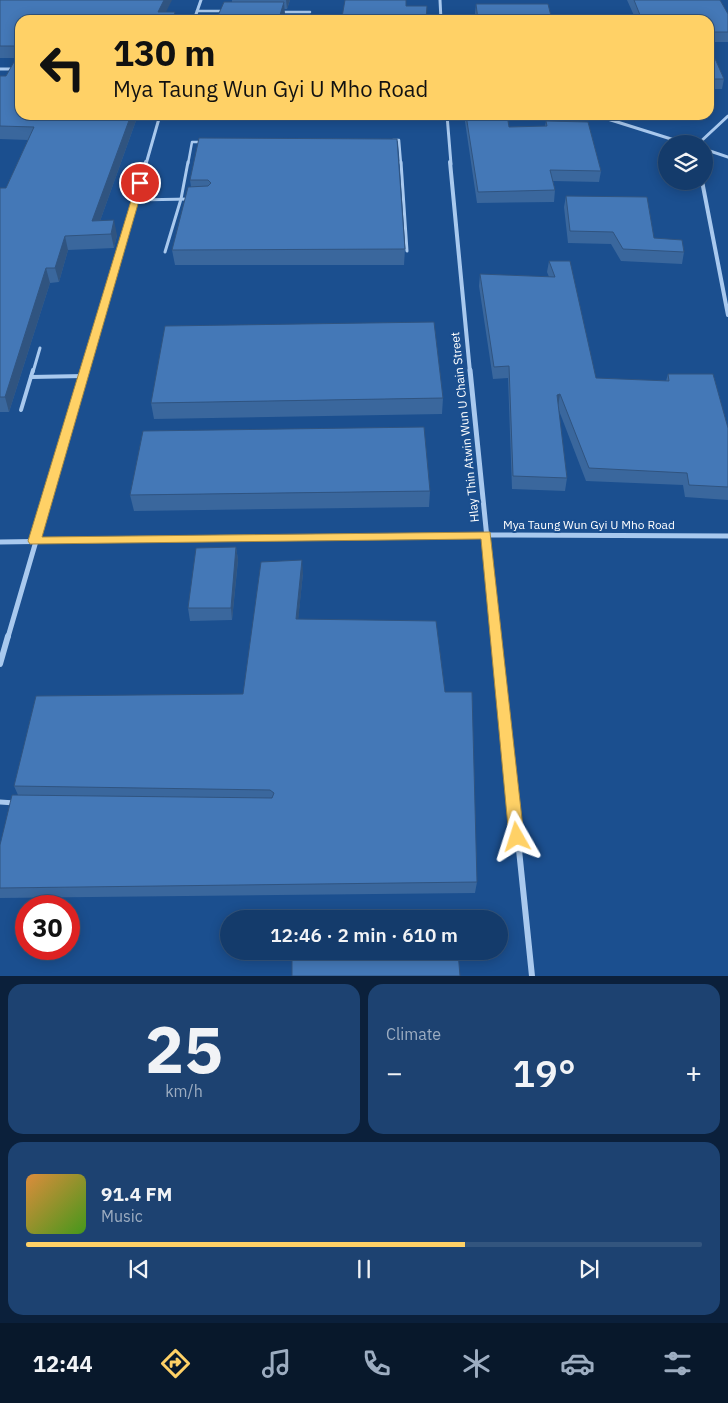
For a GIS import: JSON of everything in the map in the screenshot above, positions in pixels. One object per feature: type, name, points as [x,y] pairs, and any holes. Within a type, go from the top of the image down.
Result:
[{"type":"street","points":[[196,15],[201,0]]},
{"type":"street","points":[[440,0],[441,15]]},
{"type":"street","points":[[0,69],[15,69]]},
{"type":"street","points":[[708,135],[728,116]]},
{"type":"street","points":[[0,664],[34,541],[159,120]]},
{"type":"street","name":"Hlay Thin Atwin Wun U Chain Street","points":[[448,120],[456,237],[532,976]]},
{"type":"street","points":[[611,120],[658,135]]},
{"type":"street","points":[[713,152],[728,157]]},
{"type":"street","points":[[704,190],[728,315]]},
{"type":"street","name":"Mya Taung Wun Gyi U Mho Road","points":[[0,542],[486,535],[728,536]]},
{"type":"lane","points":[[197,11],[226,11]]},
{"type":"lane","points":[[272,12],[310,12]]},
{"type":"lane","points":[[389,140],[399,140],[407,252]]},
{"type":"lane","points":[[165,252],[181,199],[192,142],[202,142]]},
{"type":"lane","points":[[135,200],[191,198]]},
{"type":"lane","points":[[21,410],[40,348]]},
{"type":"lane","points":[[32,377],[83,376]]},
{"type":"lane","points":[[0,802],[19,802]]},
{"type":"building","points":[[0,0],[164,0],[158,12],[175,12],[174,15],[15,15],[15,46],[0,46]]},
{"type":"building","points":[[345,0],[406,0],[406,6],[427,6],[426,15],[342,15]]},
{"type":"building","points":[[634,0],[720,0],[728,14],[728,32],[714,32],[714,15],[640,15]]},
{"type":"building","points":[[224,2],[284,2],[280,15],[218,15]]},
{"type":"building","points":[[476,4],[548,4],[551,15],[477,15]]},
{"type":"building","points":[[714,56],[724,79],[714,79]]},
{"type":"building","points":[[15,60],[15,120],[129,120],[92,221],[114,220],[111,234],[65,236],[55,268],[46,268],[5,397],[0,397],[0,188],[6,188],[34,127],[0,126],[0,76],[6,76]]},
{"type":"building","points":[[467,120],[508,120],[509,127],[547,126],[546,121],[588,122],[601,171],[550,170],[555,190],[478,192]]},
{"type":"building","points":[[199,138],[397,139],[405,249],[172,250],[188,187],[208,186],[211,183],[208,180],[190,180]]},
{"type":"building","points":[[566,196],[647,197],[654,238],[682,240],[684,252],[623,249],[613,232],[570,231]]},
{"type":"building","points":[[549,261],[570,261],[596,378],[669,381],[668,374],[713,374],[728,428],[728,487],[689,485],[687,473],[589,468],[560,394],[557,395],[567,478],[513,476],[509,366],[494,367],[480,274],[555,277]]},
{"type":"building","points":[[434,322],[443,398],[151,403],[165,326]]},
{"type":"building","points":[[424,427],[430,491],[130,495],[143,431]]},
{"type":"building","points":[[236,547],[231,608],[188,608],[196,548]]},
{"type":"building","points":[[302,560],[296,619],[436,621],[445,692],[472,692],[477,882],[0,888],[0,845],[12,795],[272,798],[274,793],[270,790],[14,786],[36,696],[243,694],[261,562]]},
{"type":"building","points":[[292,960],[459,960],[460,976],[292,976]]},
{"type":"route","points":[[140,183],[34,541],[486,535],[517,837]]}]
